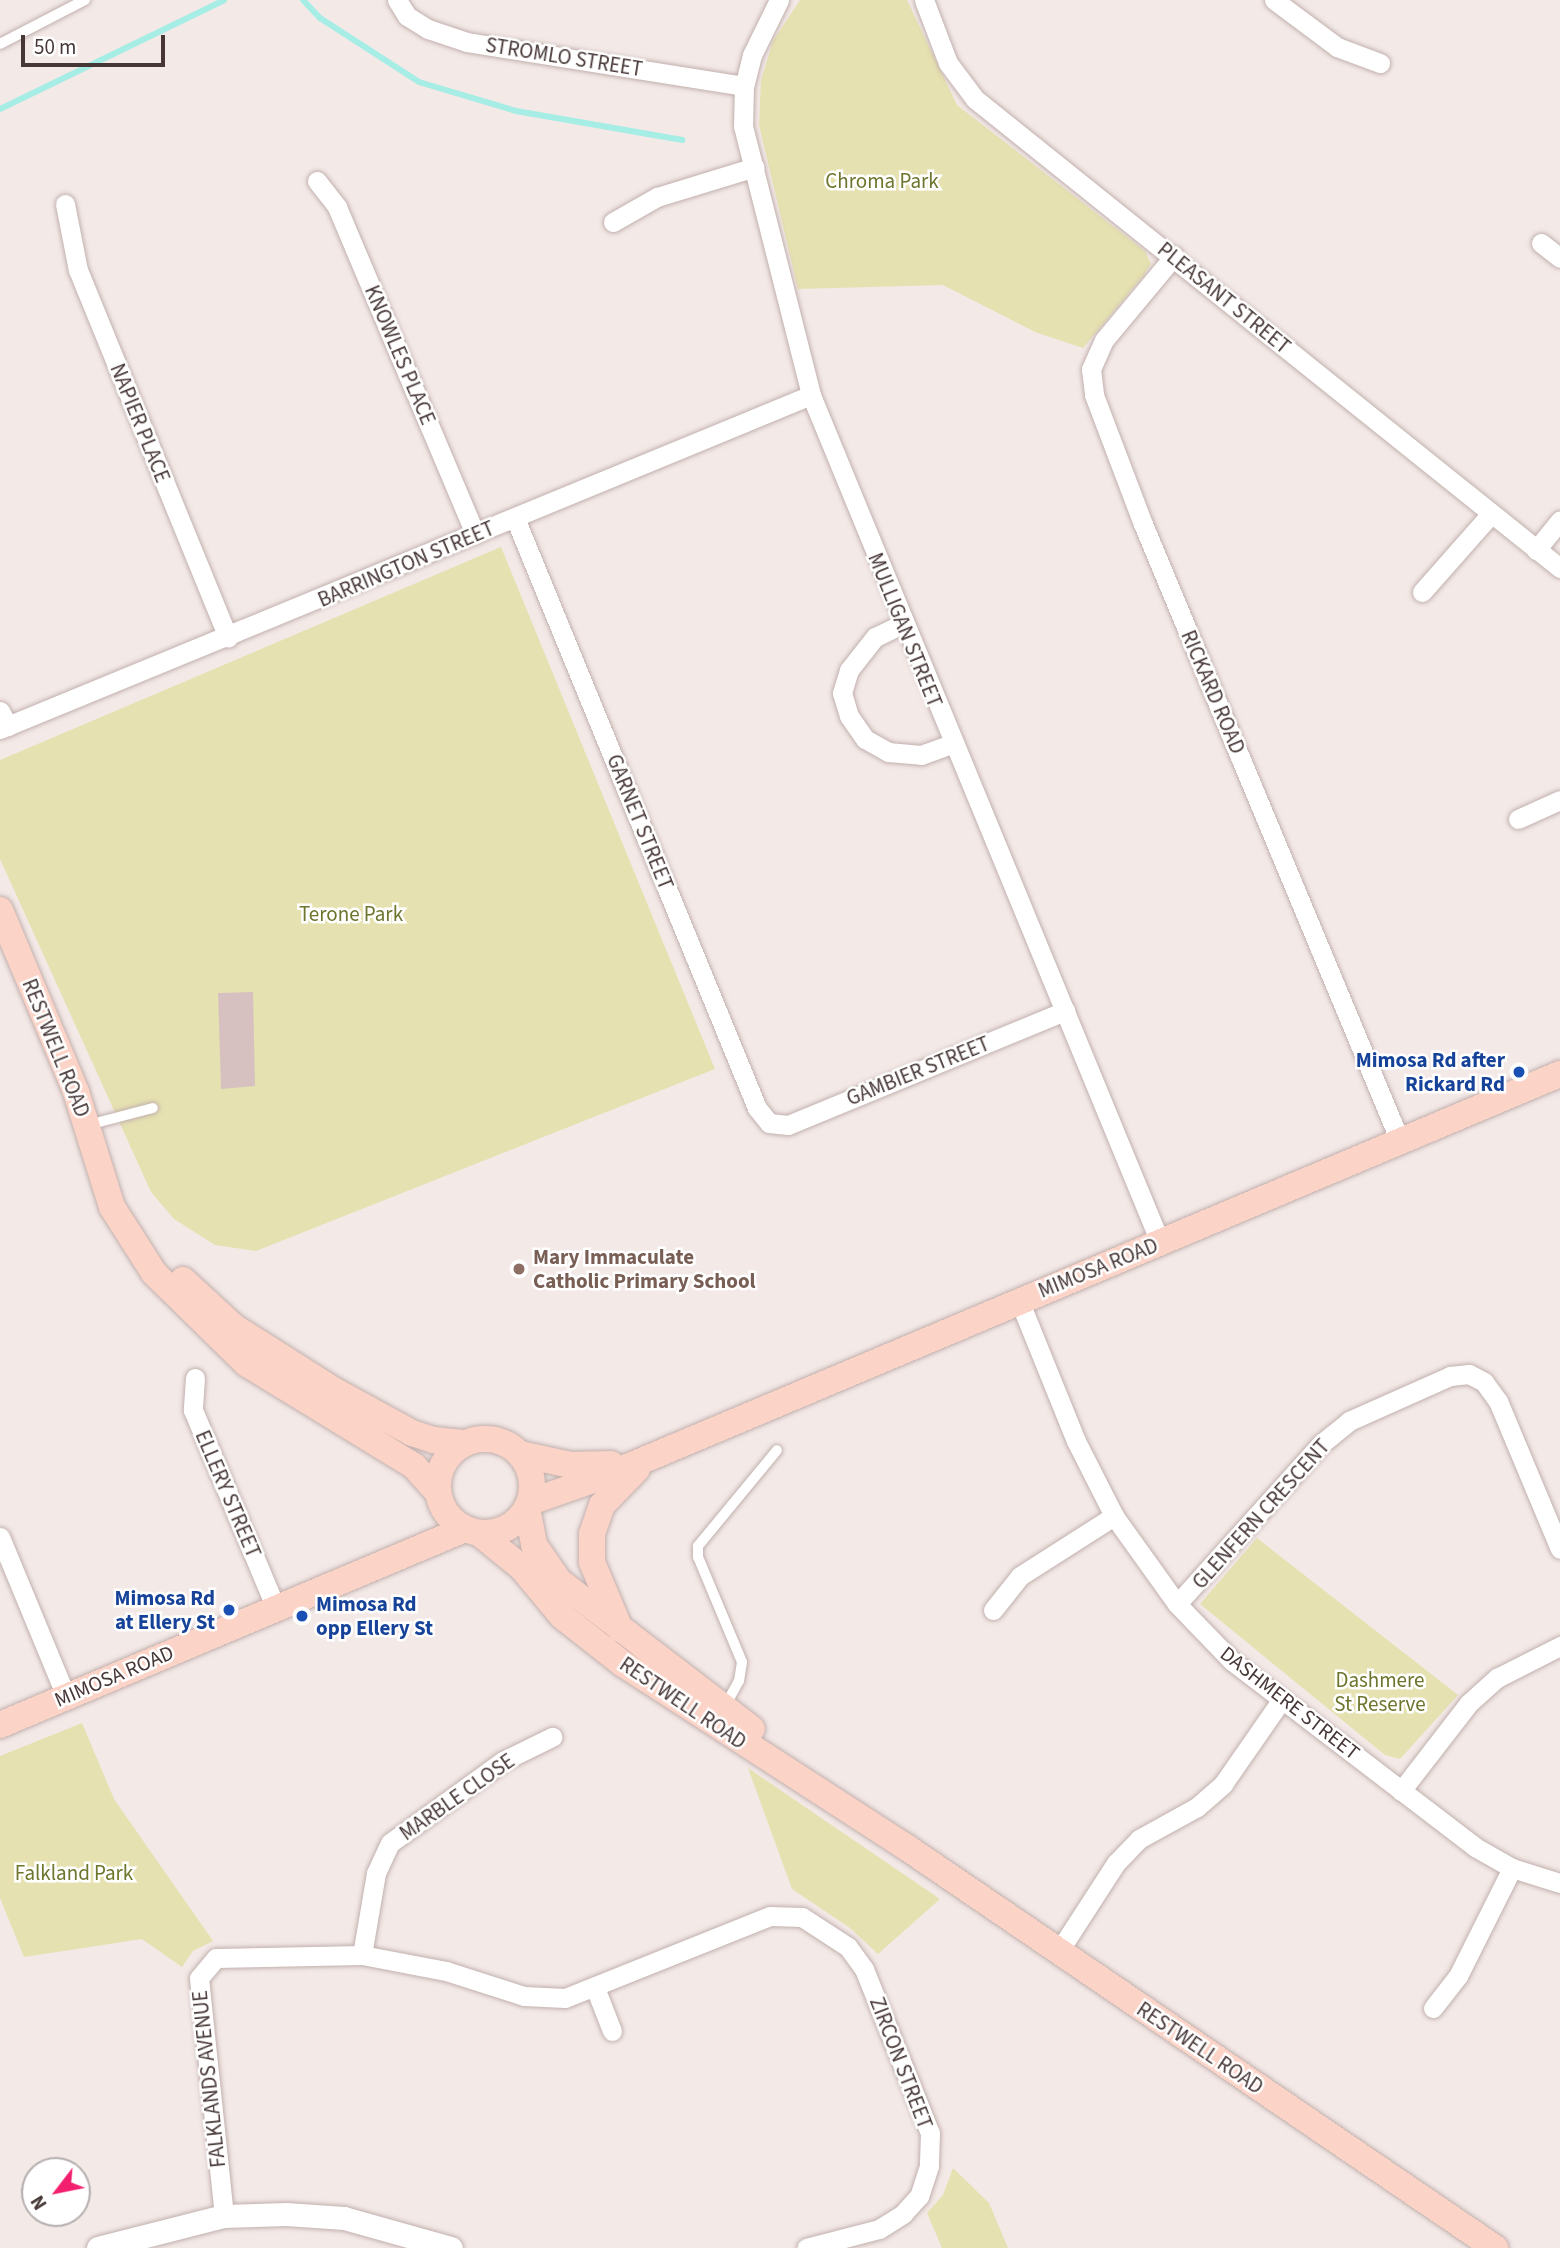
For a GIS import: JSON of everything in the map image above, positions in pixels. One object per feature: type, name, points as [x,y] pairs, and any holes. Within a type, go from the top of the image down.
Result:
[{"type":"main road","name":"RESTWELL ROAD","points":[[0,910],[92,1136],[167,1261],[234,1326],[391,1422],[435,1440],[465,1443]]},
{"type":"main road","name":"MIMOSA ROAD","points":[[528,1505],[1560,1074]]},
{"type":"main road","name":"RESTWELL ROAD","points":[[92,1136],[99,1175],[112,1207],[155,1273],[190,1312],[247,1364],[414,1466],[441,1501]]},
{"type":"main road","points":[[494,1440],[520,1454],[532,1480],[528,1505],[507,1528],[472,1531],[441,1501],[444,1463],[465,1443],[494,1440]]},
{"type":"main road","points":[[621,1632],[592,1562],[592,1534],[602,1506],[626,1477],[670,1447]]},
{"type":"main road","name":"MIMOSA ROAD","points":[[520,1454],[571,1465],[636,1461]]},
{"type":"main road","name":"MIMOSA ROAD","points":[[385,1566],[441,1501]]},
{"type":"main road","name":"RESTWELL ROAD","points":[[528,1505],[534,1545],[545,1563],[718,1715],[906,1847],[1495,2248]]},
{"type":"main road","name":"MIMOSA ROAD","points":[[0,1725],[276,1608],[472,1531]]},
{"type":"main road","name":"RESTWELL ROAD","points":[[472,1531],[522,1568],[562,1616],[623,1664],[718,1715]]},
{"type":"street","name":"STROMLO STREET","points":[[397,0],[407,16],[428,29],[467,42],[744,86]]},
{"type":"street","name":"MULLIGAN STREET","points":[[779,0],[752,55],[744,86],[743,127],[811,395],[951,744],[1160,1242]]},
{"type":"street","name":"PLEASANT STREET","points":[[924,0],[948,63],[975,99],[1560,568]]},
{"type":"street","points":[[1273,0],[1337,47],[1380,63]]},
{"type":"street","points":[[613,222],[657,197],[755,167]]},
{"type":"street","name":"KNOWLES PLACE","points":[[317,181],[337,207],[475,534]]},
{"type":"street","name":"NAPIER PLACE","points":[[65,205],[78,270],[228,638]]},
{"type":"street","points":[[1541,243],[1560,258]]},
{"type":"street","name":"RICKARD ROAD","points":[[1174,256],[1104,340],[1091,369],[1094,395],[1148,537],[1400,1141]]},
{"type":"street","name":"BARRINGTON STREET","points":[[3,722],[228,638],[811,395]]},
{"type":"street","points":[[1422,592],[1490,514]]},
{"type":"street","name":"GARNET STREET","points":[[515,518],[757,1108],[769,1123]]},
{"type":"street","points":[[1536,550],[1560,520]]},
{"type":"street","points":[[902,624],[875,637],[849,670],[842,693],[849,716],[865,739],[888,752],[921,755],[951,744]]},
{"type":"street","points":[[1518,819],[1560,800]]},
{"type":"street","name":"GAMBIER STREET","points":[[769,1123],[788,1125],[1065,1011]]},
{"type":"street","name":"DASHMERE STREET","points":[[1019,1300],[1076,1441],[1114,1516],[1177,1604],[1232,1661],[1475,1847],[1512,1868],[1560,1884]]},
{"type":"street","name":"GLENFERN CRESCENT","points":[[1177,1604],[1321,1444],[1349,1421],[1450,1376],[1469,1374],[1484,1382],[1498,1401],[1560,1549]]},
{"type":"street","name":"ELLERY STREET","points":[[195,1378],[193,1410],[276,1608]]},
{"type":"street","points":[[993,1610],[1004,1590],[1020,1576],[1114,1516]]},
{"type":"street","points":[[0,1537],[66,1696]]},
{"type":"street","points":[[1401,1791],[1469,1703],[1497,1678],[1560,1646]]},
{"type":"street","points":[[1059,1951],[1116,1863],[1139,1839],[1197,1807],[1223,1784],[1282,1699]]},
{"type":"street","name":"MARBLE CLOSE","points":[[362,1955],[376,1873],[390,1843],[438,1804],[503,1761],[552,1737]]},
{"type":"street","points":[[1433,2008],[1458,1976],[1512,1868]]},
{"type":"street","name":"FALKLANDS AVENUE","points":[[224,2216],[202,1971],[216,1958],[230,1955],[362,1955],[446,1971],[524,1996],[565,1998],[596,1990],[770,1916],[802,1917],[827,1931],[848,1947],[864,1969]]},
{"type":"street","name":"ZIRCON STREET","points":[[806,2248],[879,2230],[903,2214],[919,2196],[929,2166],[930,2133],[864,1969]]},
{"type":"street","points":[[596,1990],[612,2031]]},
{"type":"street","points":[[98,2248],[224,2216],[344,2218],[402,2240],[452,2248]]},
{"type":"lane","points":[[0,44],[85,0]]},
{"type":"lane","points":[[92,1136],[153,1108]]},
{"type":"lane","points":[[718,1715],[739,1681],[742,1662],[698,1557],[698,1546],[777,1450]]},
{"type":"green space","name":"Chroma Park","points":[[800,0],[907,0],[957,105],[1145,251],[1151,264],[1144,275],[1083,348],[1035,332],[943,285],[798,289],[759,125],[761,80],[773,41]]},
{"type":"green space","name":"Terone Park","points":[[501,547],[715,1069],[256,1251],[215,1245],[174,1219],[151,1192],[0,859],[0,760]]},
{"type":"green space","name":"Dashmere St Reserve","points":[[1257,1538],[1458,1695],[1400,1759],[1385,1755],[1200,1604]]},
{"type":"green space","name":"Falkland Park","points":[[82,1723],[114,1799],[213,1941],[193,1951],[182,1967],[142,1939],[24,1957],[0,1898],[0,1756]]},
{"type":"green space","points":[[748,1768],[940,1899],[878,1954],[850,1928],[792,1889]]},
{"type":"green space","points":[[953,2168],[989,2203],[1008,2248],[942,2248],[927,2213],[943,2195]]},
{"type":"building","points":[[253,992],[255,1086],[221,1089],[218,993]]},
{"type":"waterway","points":[[0,109],[224,0]]},
{"type":"waterway","points":[[303,0],[320,18],[419,82],[516,111],[683,140]]},
{"type":"place","name":"Mimosa Rd after Rickard Rd","points":[[1519,1072]]},
{"type":"place","name":"Mary Immaculate Catholic Primary School","points":[[519,1269]]},
{"type":"place","name":"Mimosa Rd at Ellery St","points":[[229,1610]]},
{"type":"place","name":"Mimosa Rd opp Ellery St","points":[[302,1616]]}]
